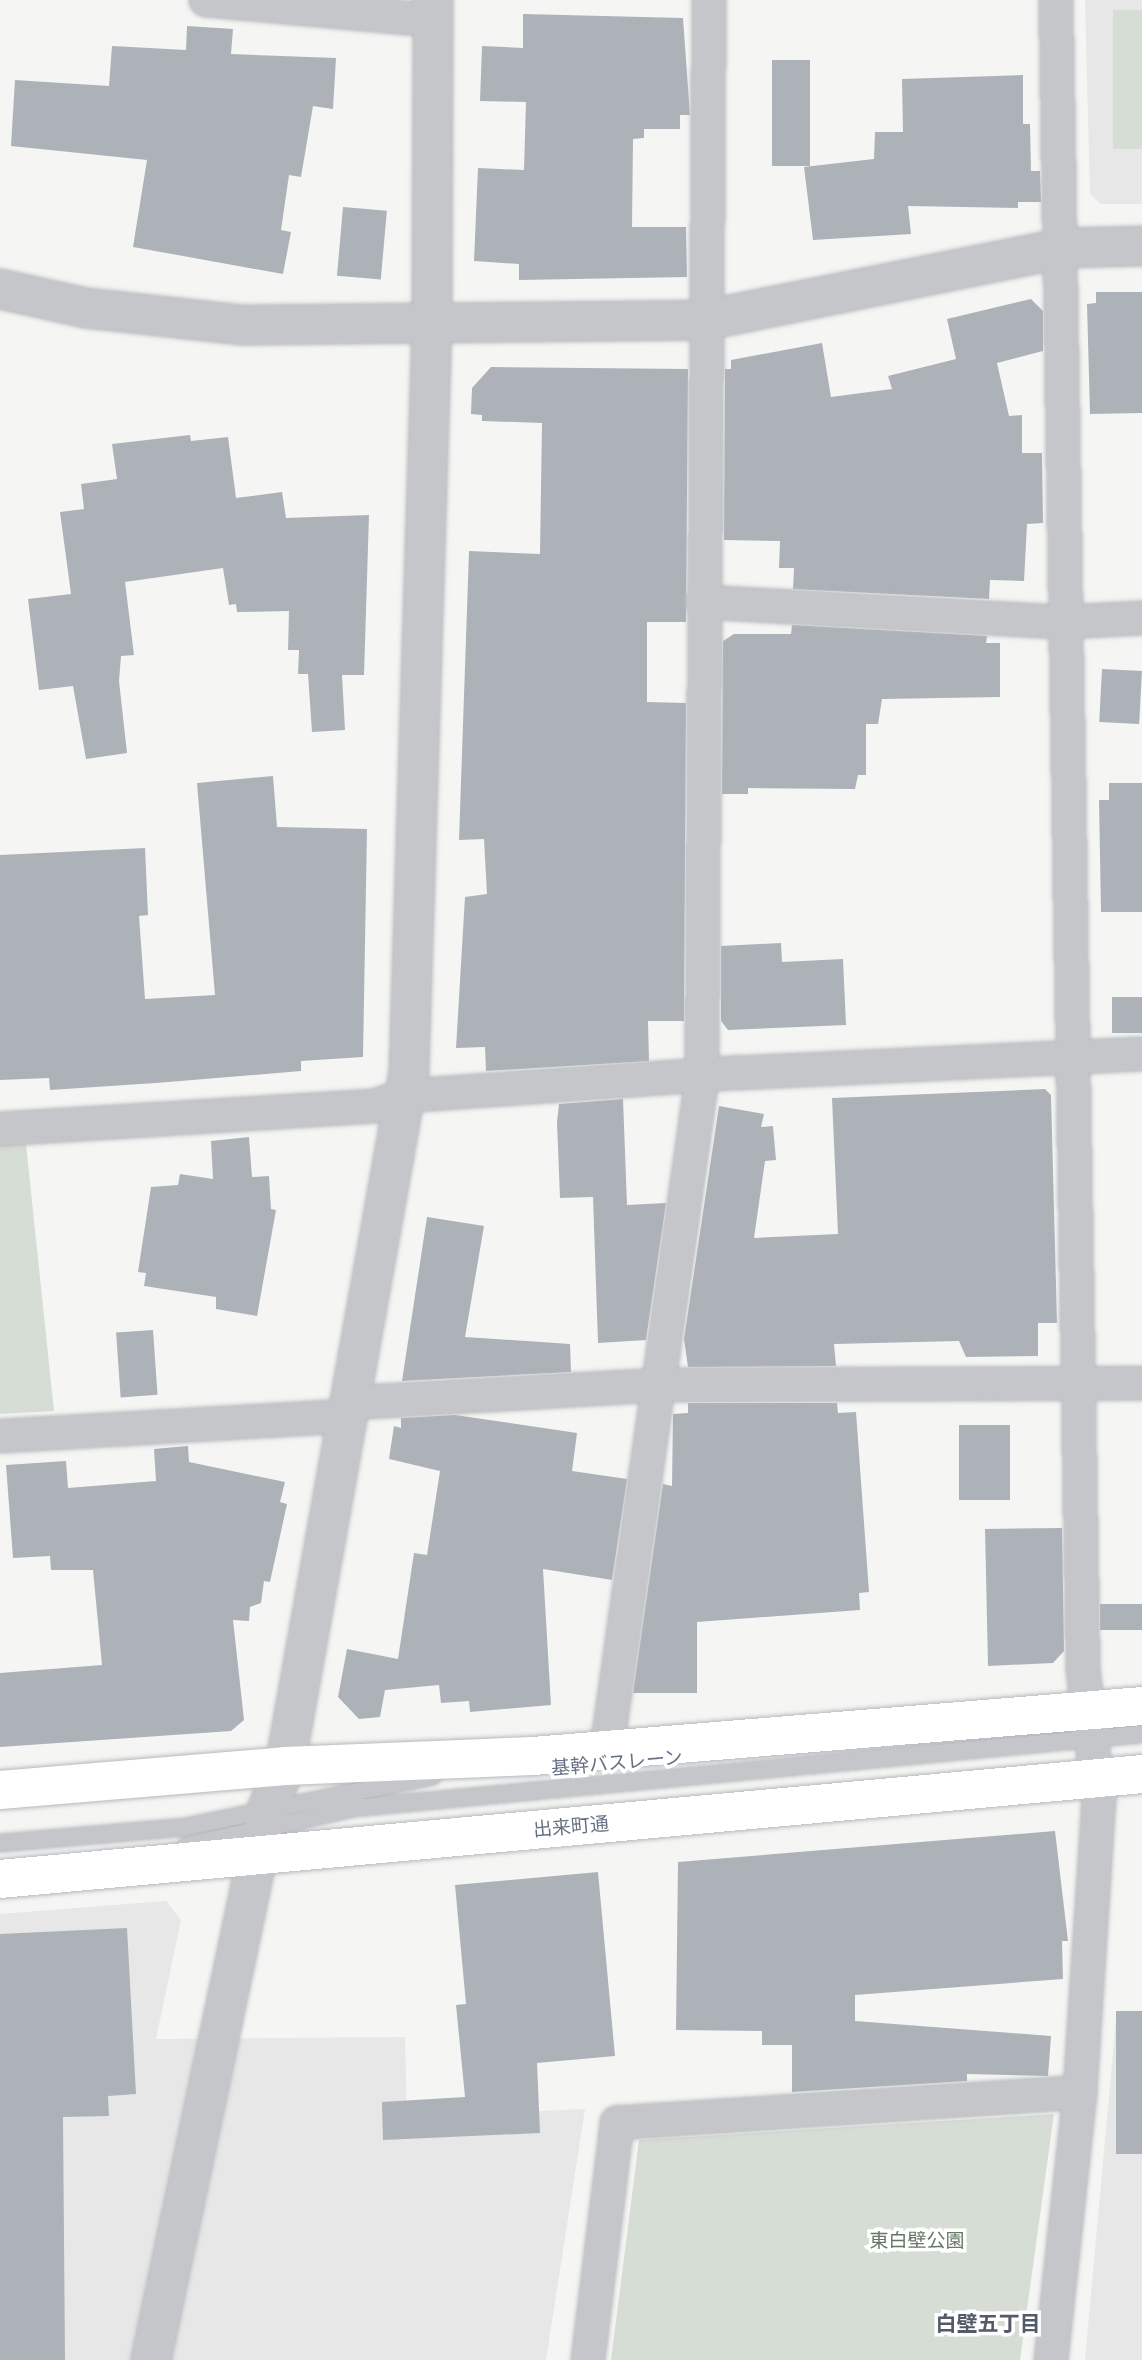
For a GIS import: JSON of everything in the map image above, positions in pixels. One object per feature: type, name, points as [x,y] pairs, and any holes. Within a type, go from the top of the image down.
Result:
[{"type":"main road","points":[[0,1790],[285,1766],[533,1756],[607,1748],[1088,1725],[1142,1706]]},
{"type":"main road","name":"出来町通","points":[[0,1879],[101,1868],[265,1829],[1142,1774]]},
{"type":"street","points":[[150,2360],[265,1829],[285,1766],[346,1410],[404,1096],[432,323],[433,10],[206,0]]},
{"type":"street","points":[[607,1748],[702,1078],[702,602],[709,0]]},
{"type":"street","points":[[1051,2360],[1080,2092],[1098,1778],[1088,1725],[1079,1385],[1075,1057],[1064,621],[1062,247],[1056,0]]},
{"type":"street","points":[[0,289],[86,308],[243,325],[706,320],[1062,247],[1142,246]]},
{"type":"street","points":[[702,602],[1064,621],[1142,618]]},
{"type":"street","points":[[0,1129],[375,1106],[404,1096],[1142,1054]]},
{"type":"street","points":[[0,1436],[660,1385],[1142,1383]]},
{"type":"street","points":[[588,2360],[617,2123],[1080,2092]]},
{"type":"lane","name":"基幹バスレーン","points":[[0,1843],[185,1826],[265,1829],[353,1808],[1088,1725],[1142,1734]]},
{"type":"lane","name":"基幹バスレーン","points":[[265,1829],[533,1756]]},
{"type":"shaded area","points":[[1085,0],[1142,0],[1142,204],[1101,204],[1090,194]]},
{"type":"shaded area","points":[[166,1901],[181,1920],[156,2039],[405,2037],[407,2117],[585,2109],[546,2360],[0,2360],[0,1914]]},
{"type":"shaded area","points":[[1116,2019],[1142,2019],[1142,2360],[1085,2360]]},
{"type":"green space","points":[[1113,10],[1142,10],[1142,149],[1113,149]]},
{"type":"green space","points":[[26,1144],[54,1411],[0,1414],[0,1145]]},
{"type":"green space","name":"東白壁公園","points":[[1054,2114],[1020,2360],[611,2360],[639,2140]]},
{"type":"building","points":[[523,14],[683,18],[690,115],[680,115],[680,129],[644,129],[644,138],[633,139],[632,227],[686,227],[687,277],[519,280],[519,264],[474,261],[478,168],[524,170],[526,102],[480,101],[482,46],[523,48]]},
{"type":"building","points":[[187,26],[233,29],[231,54],[336,58],[333,109],[313,106],[301,177],[289,175],[281,230],[291,232],[283,274],[133,247],[147,160],[11,146],[15,80],[109,86],[112,46],[186,50]]},
{"type":"building","points":[[772,60],[810,60],[810,166],[772,166]]},
{"type":"building","points":[[1023,75],[1023,124],[1030,124],[1031,171],[1040,171],[1041,202],[1018,202],[1018,208],[908,206],[911,234],[813,240],[804,167],[874,159],[875,132],[903,132],[902,79]]},
{"type":"building","points":[[343,207],[387,211],[381,280],[337,276]]},
{"type":"building","points":[[1096,292],[1142,292],[1142,413],[1090,414],[1087,304],[1096,303]]},
{"type":"building","points":[[1031,299],[1043,311],[1043,351],[997,363],[1009,416],[1022,415],[1022,453],[1042,453],[1043,523],[1027,524],[1024,581],[990,580],[989,599],[793,589],[794,568],[779,568],[780,541],[724,540],[725,369],[731,369],[731,360],[822,343],[831,397],[892,389],[888,376],[956,359],[947,319]]},
{"type":"building","points":[[491,367],[688,369],[686,622],[647,622],[647,702],[686,703],[684,1021],[648,1021],[649,1061],[486,1071],[485,1047],[456,1048],[465,897],[487,894],[484,839],[459,840],[469,551],[540,554],[542,423],[482,421],[482,415],[471,414],[472,388]]},
{"type":"building","points":[[190,435],[191,441],[228,437],[236,498],[282,492],[286,518],[369,515],[364,675],[342,675],[345,730],[312,732],[308,674],[298,674],[299,650],[288,650],[289,611],[237,612],[236,604],[229,605],[223,568],[125,582],[134,655],[121,656],[119,681],[127,753],[86,759],[73,686],[39,690],[28,599],[71,594],[60,512],[84,509],[81,484],[117,479],[112,444]]},
{"type":"building","points":[[792,625],[987,636],[986,643],[1000,643],[1000,697],[882,699],[878,724],[866,724],[866,775],[858,775],[855,789],[748,788],[748,794],[722,794],[723,641],[734,634],[791,634]]},
{"type":"building","points":[[1102,669],[1142,671],[1139,724],[1099,722]]},
{"type":"building","points":[[273,776],[277,827],[367,829],[363,1057],[301,1061],[301,1071],[50,1090],[49,1078],[0,1080],[0,855],[145,848],[148,915],[139,916],[145,999],[215,995],[197,783]]},
{"type":"building","points":[[1109,783],[1142,783],[1142,912],[1101,912],[1099,800],[1109,800]]},
{"type":"building","points":[[781,943],[782,962],[843,959],[846,1025],[728,1030],[721,1021],[721,946]]},
{"type":"building","points":[[1112,997],[1142,997],[1142,1033],[1112,1033]]},
{"type":"building","points":[[1045,1089],[1051,1095],[1057,1323],[1038,1323],[1038,1356],[966,1357],[959,1341],[834,1344],[836,1366],[688,1367],[684,1339],[719,1106],[764,1114],[761,1127],[773,1126],[776,1160],[765,1161],[754,1238],[838,1234],[832,1098]]},
{"type":"building","points":[[623,1099],[627,1205],[666,1203],[646,1340],[598,1343],[593,1197],[560,1198],[557,1122],[559,1104]]},
{"type":"building","points":[[249,1137],[252,1177],[269,1176],[271,1209],[276,1210],[257,1316],[216,1309],[216,1297],[144,1286],[146,1273],[138,1272],[151,1187],[178,1185],[180,1174],[213,1179],[211,1141]]},
{"type":"building","points":[[427,1217],[484,1226],[465,1337],[570,1344],[571,1372],[402,1381]]},
{"type":"building","points":[[153,1330],[158,1395],[121,1397],[116,1333]]},
{"type":"building","points":[[688,1403],[837,1403],[838,1413],[856,1412],[869,1592],[859,1593],[860,1610],[697,1622],[697,1693],[633,1693],[663,1484],[672,1486],[673,1414],[688,1413]]},
{"type":"building","points":[[455,1415],[577,1433],[572,1471],[627,1479],[612,1580],[543,1569],[551,1705],[470,1712],[469,1701],[441,1703],[439,1685],[385,1690],[380,1717],[359,1719],[338,1697],[347,1649],[398,1659],[414,1553],[427,1555],[440,1471],[389,1459],[394,1426],[401,1428],[401,1418]]},
{"type":"building","points":[[959,1425],[1010,1425],[1010,1500],[959,1500]]},
{"type":"building","points":[[188,1446],[189,1462],[285,1482],[280,1502],[287,1504],[270,1582],[264,1581],[261,1603],[250,1607],[249,1621],[233,1620],[244,1720],[231,1731],[0,1747],[0,1673],[102,1665],[93,1570],[51,1570],[50,1556],[13,1558],[6,1465],[66,1461],[68,1488],[156,1481],[154,1449]]},
{"type":"building","points":[[1062,1528],[1064,1651],[1053,1663],[988,1666],[985,1529]]},
{"type":"building","points":[[1100,1604],[1142,1604],[1142,1630],[1100,1630]]},
{"type":"building","points":[[1055,1831],[1068,1941],[1062,1941],[1063,1979],[855,1995],[855,2021],[1051,2036],[1048,2076],[967,2074],[967,2081],[792,2092],[792,2045],[762,2045],[762,2031],[676,2030],[678,1862]]},
{"type":"building","points":[[598,1872],[615,2056],[537,2063],[540,2133],[383,2140],[382,2102],[465,2097],[456,2005],[466,2004],[455,1885]]},
{"type":"building","points":[[127,1928],[136,2094],[108,2096],[109,2116],[63,2117],[65,2360],[0,2360],[0,1934]]},
{"type":"building","points":[[1116,2011],[1142,2011],[1142,2154],[1116,2154]]},
{"type":"district","name":"白壁五丁目","points":[[988,2324]]}]
